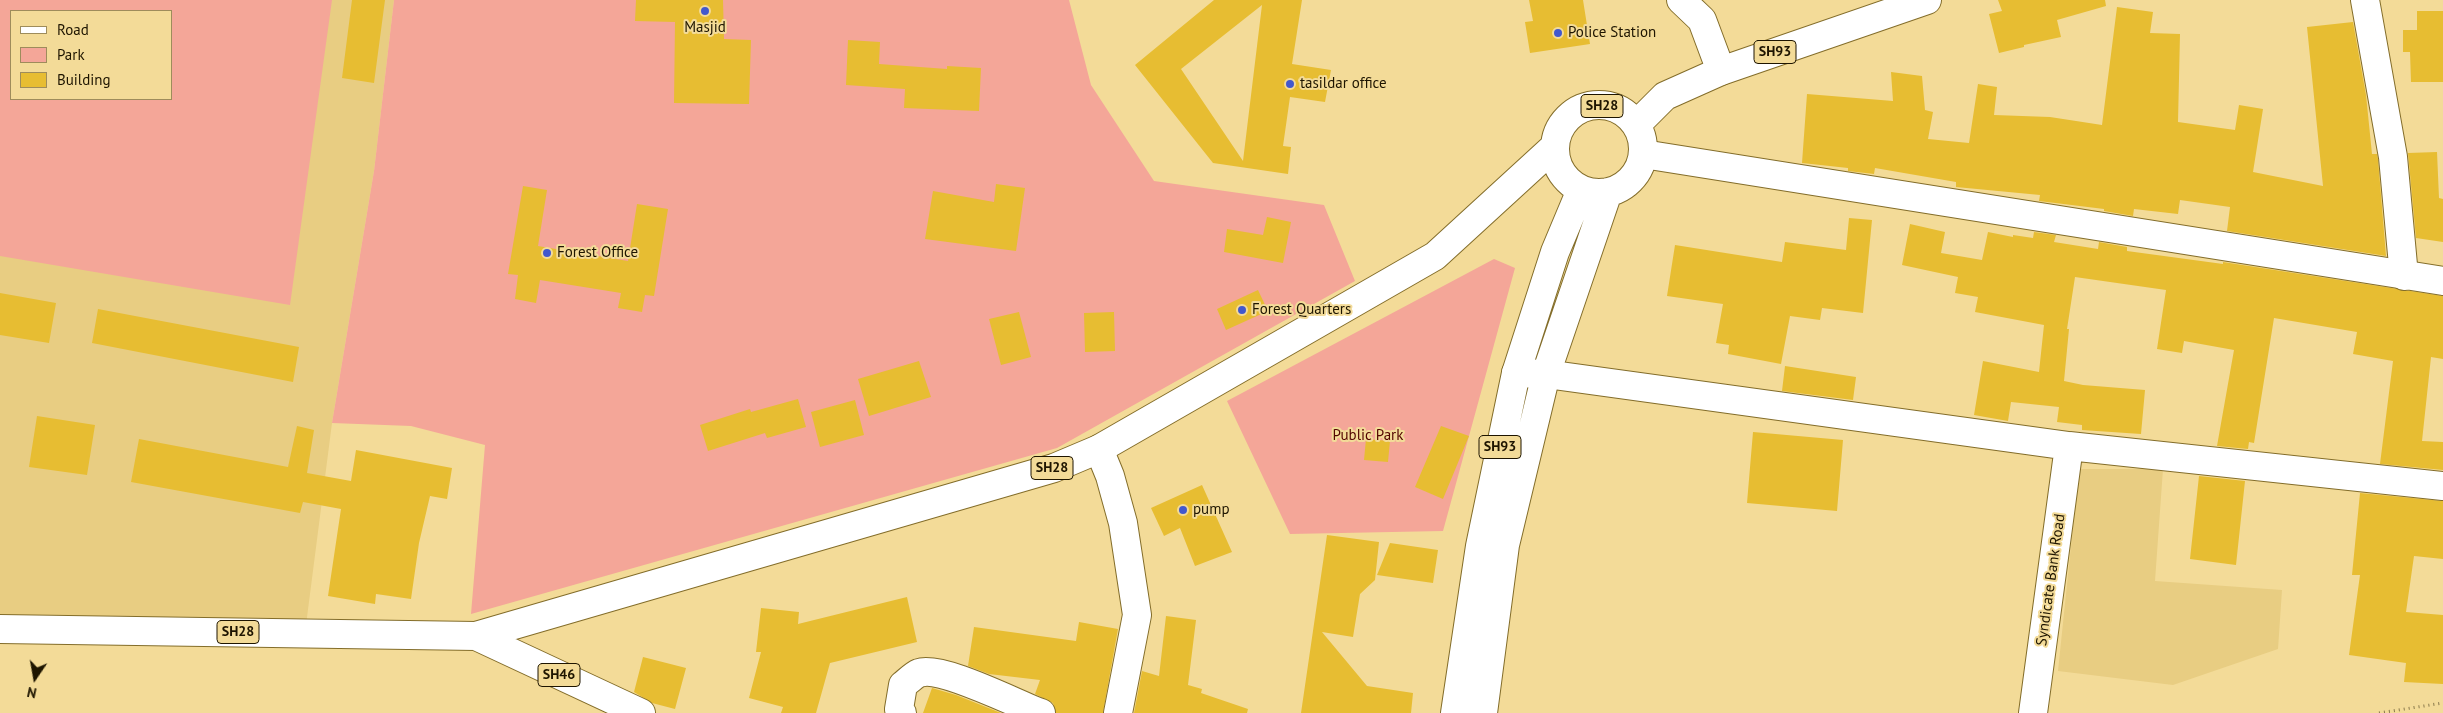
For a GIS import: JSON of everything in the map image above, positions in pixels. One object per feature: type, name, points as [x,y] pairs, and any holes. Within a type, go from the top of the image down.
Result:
[{"type":"main road","points":[[1681,0],[1702,20],[1721,71]]},
{"type":"main road","name":"SH93","points":[[1636,125],[1665,96],[1721,71],[1927,0]]},
{"type":"main road","points":[[2365,0],[2393,157],[2404,276]]},
{"type":"main road","name":"SH28","points":[[0,629],[476,636],[1054,468],[1099,449],[1435,256],[1554,147],[1557,133],[1564,121],[1574,112],[1587,107],[1601,105],[1614,108],[1626,115],[1636,125],[1642,139],[1643,154]]},
{"type":"main road","points":[[1554,147],[1561,173],[1570,183],[1581,190],[1595,193],[1608,192],[1621,187],[1631,179],[1639,167],[1643,154],[2443,282]]},
{"type":"main road","name":"SH93","points":[[1454,713],[1480,546],[1516,373],[1555,252],[1581,190]]},
{"type":"main road","name":"SH93","points":[[1483,713],[1505,545],[1546,374],[1608,192]]},
{"type":"main road","points":[[1516,373],[1546,374],[2069,446],[2443,486]]},
{"type":"main road","name":"Syndicate Bank Road","points":[[2034,713],[2069,446]]},
{"type":"main road","points":[[1099,449],[1110,476],[1123,524],[1137,615],[1118,713]]},
{"type":"main road","name":"SH46","points":[[476,636],[641,713]]},
{"type":"main road","points":[[902,713],[899,709],[903,685],[919,673],[934,672],[967,682],[1041,713]]},
{"type":"path","points":[[2378,713],[2443,703]]},
{"type":"shaded area","points":[[0,0],[394,0],[374,171],[332,423],[306,625],[0,615]]},
{"type":"shaded area","points":[[2079,469],[2163,469],[2155,581],[2282,590],[2278,649],[2173,685],[2058,671]]},
{"type":"green space","points":[[0,0],[332,0],[290,305],[0,256]]},
{"type":"green space","points":[[394,0],[1069,0],[1091,85],[1154,181],[1324,205],[1355,281],[1057,448],[471,614],[485,445],[411,426],[332,423],[374,171]]},
{"type":"green space","name":"Public Park","points":[[1494,259],[1515,268],[1443,531],[1290,534],[1227,401]]},
{"type":"building","points":[[352,0],[385,0],[374,83],[342,78]]},
{"type":"building","points":[[636,0],[723,0],[724,39],[751,40],[749,104],[674,103],[675,22],[635,21]]},
{"type":"building","name":"tasildar office","points":[[1214,0],[1302,0],[1292,64],[1331,70],[1325,102],[1290,97],[1283,146],[1291,147],[1288,174],[1213,163],[1135,65]],"holes":[[[1262,5],[1243,161],[1181,69]]]},
{"type":"building","name":"Police Station","points":[[1529,0],[1583,0],[1590,44],[1530,53],[1525,22],[1533,21]]},
{"type":"building","points":[[1998,0],[2105,0],[2106,6],[2057,20],[2061,37],[1999,53],[1989,14],[2002,11]]},
{"type":"building","points":[[2117,7],[2153,12],[2150,33],[2180,34],[2178,122],[2235,130],[2239,105],[2263,109],[2253,172],[2323,186],[2307,27],[2353,22],[2366,95],[2372,154],[2377,154],[2378,159],[2386,256],[2227,231],[2230,207],[2180,200],[2178,214],[2134,209],[2133,216],[2104,211],[2104,209],[2039,201],[2040,195],[1956,187],[1956,182],[1875,168],[1874,174],[1848,171],[1848,168],[1802,163],[1807,94],[1893,101],[1891,72],[1922,76],[1925,110],[1933,112],[1928,139],[1969,143],[1978,84],[1997,87],[1994,115],[2050,117],[2102,125]]},
{"type":"building","points":[[2417,11],[2443,11],[2443,82],[2411,82],[2410,52],[2403,52],[2403,30],[2417,30]]},
{"type":"building","points":[[848,40],[880,42],[879,64],[947,69],[947,66],[981,68],[979,111],[904,108],[905,89],[846,85]]},
{"type":"building","points":[[2437,152],[2439,198],[2443,199],[2443,242],[2416,238],[2408,153]]},
{"type":"building","points":[[996,184],[1025,188],[1016,251],[925,239],[933,191],[994,202]]},
{"type":"building","name":"Forest Office","points":[[523,186],[547,190],[538,246],[628,261],[637,204],[668,209],[654,296],[645,295],[642,312],[618,308],[621,293],[540,280],[536,303],[515,299],[518,275],[508,274]]},
{"type":"building","points":[[1267,217],[1291,222],[1283,263],[1224,252],[1227,229],[1263,235]]},
{"type":"building","points":[[1849,218],[1872,220],[1863,313],[1822,308],[1820,320],[1790,316],[1781,364],[1728,354],[1729,345],[1716,343],[1723,304],[1667,296],[1675,245],[1782,262],[1785,242],[1846,250]]},
{"type":"building","points":[[1910,224],[1945,232],[1941,253],[1982,260],[1988,232],[2013,237],[2013,235],[2033,238],[2034,232],[2056,235],[2054,242],[2098,249],[2099,242],[2127,247],[2127,251],[2223,264],[2223,262],[2443,296],[2443,359],[2431,357],[2422,441],[2443,442],[2443,470],[2380,464],[2393,361],[2353,354],[2357,332],[2274,318],[2254,443],[2249,442],[2248,449],[2217,446],[2234,350],[2184,341],[2182,353],[2157,349],[2166,290],[2075,277],[2067,329],[2069,329],[2064,381],[2083,385],[2145,390],[2141,434],[2082,430],[2082,425],[2057,422],[2059,407],[2011,402],[2008,421],[1974,415],[1983,361],[2039,372],[2044,325],[1975,312],[1978,297],[1955,293],[1958,277],[1902,265]]},
{"type":"building","name":"Forest Quarters","points":[[1258,290],[1268,311],[1226,330],[1217,309]]},
{"type":"building","points":[[0,293],[56,303],[49,343],[0,335]]},
{"type":"building","points":[[98,309],[299,347],[293,382],[92,343]]},
{"type":"building","points":[[1019,312],[1031,357],[1001,365],[989,319]]},
{"type":"building","points":[[1114,312],[1115,351],[1085,352],[1084,313]]},
{"type":"building","points":[[919,361],[931,397],[869,416],[858,379]]},
{"type":"building","points":[[1785,366],[1856,377],[1853,400],[1782,391]]},
{"type":"building","points":[[798,399],[806,427],[767,438],[765,433],[708,451],[700,425],[750,409],[751,412]]},
{"type":"building","points":[[855,400],[864,435],[820,447],[811,412]]},
{"type":"building","points":[[37,416],[95,425],[87,475],[29,467]]},
{"type":"building","points":[[297,426],[314,430],[307,473],[351,481],[356,450],[452,468],[447,499],[430,496],[419,543],[411,599],[376,594],[375,604],[328,596],[341,509],[303,502],[300,513],[131,482],[139,439],[288,467]]},
{"type":"building","points":[[1441,426],[1469,436],[1443,499],[1415,487]]},
{"type":"building","points":[[1753,432],[1843,440],[1837,511],[1747,503]]},
{"type":"building","points":[[1366,439],[1390,441],[1388,462],[1364,460]]},
{"type":"building","points":[[2199,476],[2245,481],[2236,565],[2190,559]]},
{"type":"building","points":[[1202,485],[1232,552],[1195,566],[1180,528],[1164,536],[1151,508]]},
{"type":"building","points":[[2360,493],[2443,501],[2443,559],[2414,556],[2406,612],[2443,615],[2443,684],[2404,682],[2406,663],[2349,655],[2360,575],[2352,575]]},
{"type":"building","points":[[1327,535],[1379,542],[1375,580],[1360,594],[1353,637],[1322,632],[1367,686],[1413,693],[1411,713],[1301,713]]},
{"type":"building","points":[[1390,543],[1438,550],[1433,583],[1377,575]]},
{"type":"building","points":[[907,597],[917,642],[830,663],[816,713],[781,713],[783,707],[749,698],[761,652],[756,652],[761,608],[799,612],[798,624]]},
{"type":"building","points":[[1166,616],[1196,620],[1188,685],[1202,689],[1201,693],[1248,709],[1247,713],[1134,713],[1142,671],[1159,676]]},
{"type":"building","points":[[1079,622],[1118,629],[1103,713],[1056,713],[1053,703],[1035,694],[1040,680],[989,674],[968,666],[974,627],[1076,641]]},
{"type":"building","points":[[643,657],[686,668],[675,709],[652,703],[634,692]]},
{"type":"building","points":[[932,688],[956,695],[1001,713],[923,713]]},
{"type":"place","name":"Masjid","points":[[705,11]]},
{"type":"place","name":"Police Station","points":[[1558,33]]},
{"type":"place","name":"tasildar office","points":[[1290,84]]},
{"type":"place","name":"Forest Office","points":[[547,253]]},
{"type":"place","name":"Forest Quarters","points":[[1242,310]]},
{"type":"place","name":"pump","points":[[1183,510]]}]
